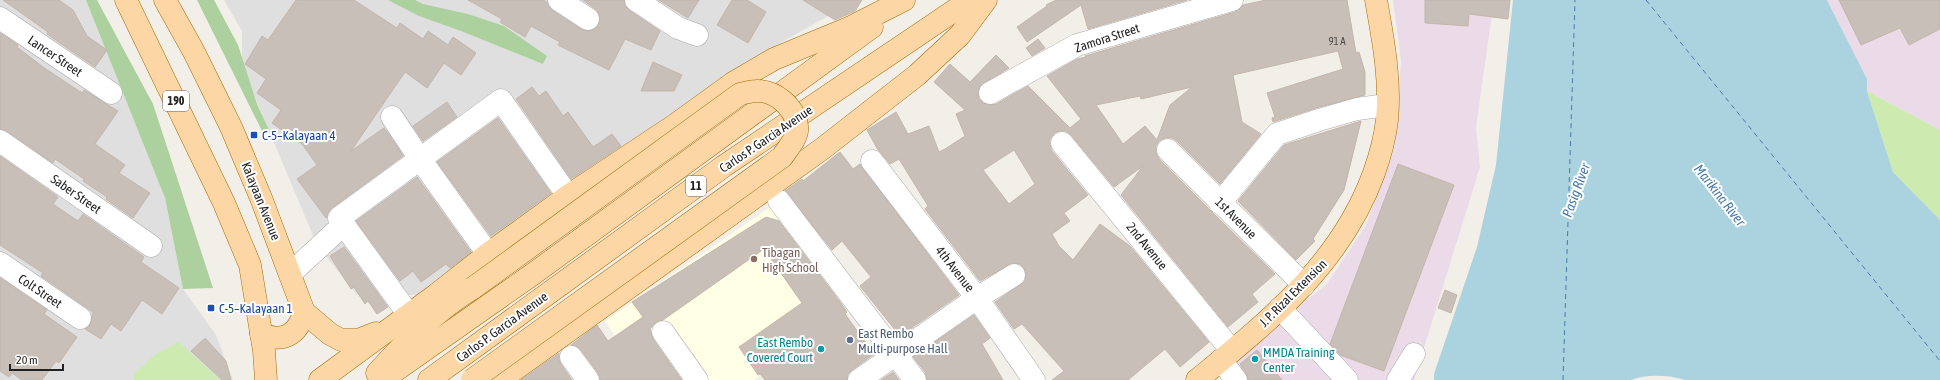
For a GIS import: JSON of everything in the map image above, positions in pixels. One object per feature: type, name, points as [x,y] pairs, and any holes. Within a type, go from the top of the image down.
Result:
[{"type":"main road","name":"190","points":[[126,0],[224,203],[250,265],[261,334],[266,380]]},
{"type":"main road","name":"Kalayaan Avenue","points":[[165,0],[194,52],[232,127],[304,312],[330,334],[341,340],[358,340],[402,320]]},
{"type":"main road","points":[[320,380],[568,196],[674,125],[733,83],[774,60],[849,28],[904,0]]},
{"type":"main road","name":"Carlos P. Garcia Avenue","points":[[382,380],[546,265],[910,0]]},
{"type":"main road","name":"Carlos P. Garcia Avenue","points":[[429,380],[724,166],[970,0]]},
{"type":"main road","points":[[500,380],[822,149],[918,75],[960,35],[986,0]]},
{"type":"main road","name":"J. P. Rizal Extension","points":[[1197,380],[1226,356],[1304,285],[1336,247],[1364,198],[1379,158],[1387,121],[1384,44],[1376,0]]},
{"type":"main road","points":[[370,380],[410,337],[453,301],[740,94],[756,90],[775,95],[790,107],[798,127],[793,142],[782,156],[472,380]]},
{"type":"main road","points":[[402,320],[453,301]]},
{"type":"main road","points":[[261,334],[278,338],[288,336],[296,330],[302,322],[304,312]]},
{"type":"street","points":[[559,0],[588,19]]},
{"type":"street","points":[[636,0],[678,28],[697,35]]},
{"type":"street","name":"Zamora Street","points":[[990,93],[1077,45],[1232,0]]},
{"type":"street","name":"Lancer Street","points":[[0,18],[111,93]]},
{"type":"street","points":[[402,320],[339,218],[501,100],[568,196]]},
{"type":"street","points":[[1220,203],[1277,134],[1357,109],[1387,105]]},
{"type":"street","points":[[392,117],[488,254]]},
{"type":"street","name":"Saber Street","points":[[0,141],[151,246]]},
{"type":"street","name":"2nd Avenue","points":[[1062,142],[1226,356],[1236,380]]},
{"type":"street","name":"1st Avenue","points":[[1168,150],[1304,285]]},
{"type":"street","name":"4th Avenue","points":[[872,161],[977,298],[1034,380]]},
{"type":"street","points":[[779,200],[915,380]]},
{"type":"street","points":[[290,274],[343,225]]},
{"type":"street","name":"Colt Street","points":[[0,264],[80,318]]},
{"type":"street","points":[[859,380],[977,298],[1014,275]]},
{"type":"street","points":[[1280,308],[1347,380]]},
{"type":"street","points":[[663,332],[697,380]]},
{"type":"street","points":[[1398,380],[1414,354]]},
{"type":"street","points":[[571,357],[588,380]]},
{"type":"shaded area","points":[[0,0],[87,0],[91,5],[165,198],[183,289],[216,335],[233,380],[0,380]]},
{"type":"shaded area","points":[[224,0],[856,0],[740,66],[418,295],[357,295],[317,245],[242,66],[242,31]]},
{"type":"shaded area","points":[[1393,0],[1494,0],[1476,127],[1480,167],[1414,380],[1240,380],[1227,364],[1327,284],[1366,225],[1395,146],[1401,61]]},
{"type":"shaded area","points":[[1827,0],[1940,0],[1940,130],[1867,91],[1867,79]]},
{"type":"shaded area","name":"Tibagan High School","points":[[775,204],[849,313],[754,380],[646,380],[605,321]]},
{"type":"green space","points":[[86,0],[97,0],[153,104],[213,288],[183,289],[165,198]]},
{"type":"green space","points":[[197,0],[214,0],[238,45],[257,104],[270,132],[264,135]]},
{"type":"green space","points":[[388,0],[415,0],[423,4],[468,14],[504,26],[547,56],[543,64],[419,16]]},
{"type":"green space","points":[[1867,91],[1940,130],[1940,220],[1893,172]]},
{"type":"green space","points":[[179,342],[220,380],[134,380],[134,374],[156,354]]},
{"type":"water","points":[[1513,0],[1827,0],[1867,79],[1867,91],[1893,172],[1940,220],[1940,380],[1685,380],[1658,376],[1631,380],[1434,380],[1434,374],[1477,247],[1496,165]]},
{"type":"building","points":[[3,0],[59,0],[73,10],[87,36],[107,50],[95,67],[47,34],[48,32]]},
{"type":"building","points":[[296,0],[354,0],[397,28],[400,23],[423,39],[428,31],[448,45],[453,37],[476,53],[461,75],[444,63],[427,88],[405,72],[351,151],[384,128],[392,139],[389,143],[393,140],[403,156],[332,208],[326,218],[297,179],[317,165],[302,144],[272,123],[281,110],[257,93],[266,79],[245,64],[262,36],[268,40]]},
{"type":"building","points":[[468,0],[543,0],[547,2],[552,10],[581,29],[588,31],[593,30],[598,26],[600,19],[599,14],[595,9],[583,0],[624,0],[625,6],[629,10],[660,31],[651,50],[625,39],[609,70],[558,45],[560,42],[531,26],[525,37],[500,22],[502,19]]},
{"type":"building","points":[[659,0],[699,0],[688,18]]},
{"type":"building","points":[[732,0],[747,0],[766,12],[748,43],[717,25]]},
{"type":"building","points":[[803,0],[862,0],[855,11],[835,20]]},
{"type":"building","points":[[1056,0],[1187,0],[1088,29],[1081,5],[1027,42],[1017,27],[1047,6],[1046,5]]},
{"type":"building","points":[[1266,0],[1347,0],[1356,53],[1359,52],[1365,72],[1365,95],[1316,108],[1273,122],[1272,118],[1275,117],[1267,93],[1343,69],[1338,51],[1233,75],[1242,122],[1261,134],[1220,184],[1177,141],[1172,138],[1165,138],[1159,141],[1156,146],[1156,153],[1159,159],[1275,274],[1252,294],[1258,302],[1228,327],[1121,195],[1143,166],[1114,187],[1071,135],[1066,131],[1054,133],[1050,139],[1052,151],[1088,195],[1064,213],[1070,221],[1052,234],[1059,246],[1073,260],[1100,224],[1130,246],[1209,342],[1180,367],[1165,349],[1128,380],[1052,380],[1064,371],[1022,324],[1014,329],[995,302],[1025,281],[1026,274],[1024,268],[1020,264],[1013,263],[980,281],[925,209],[928,206],[899,159],[890,164],[878,150],[867,130],[896,112],[908,134],[929,126],[939,152],[945,149],[965,136],[956,114],[965,110],[934,82],[950,64],[970,82],[996,55],[1009,68],[980,86],[978,93],[979,99],[983,103],[989,105],[996,104],[1028,86],[1070,128],[1081,119],[1047,76],[1077,59],[1086,57],[1085,56],[1235,12],[1243,5]],"holes":[[[1192,87],[1170,105],[1157,140],[1145,126],[1123,144],[1096,105],[1140,96],[1141,99]],[[1014,150],[1035,184],[1009,204],[983,170]]]},
{"type":"building","points":[[1425,0],[1510,0],[1508,19],[1469,14],[1468,26],[1425,23]]},
{"type":"building","points":[[1839,0],[1940,0],[1940,29],[1909,45],[1900,28],[1861,45]]},
{"type":"building","points":[[0,33],[18,45],[17,47],[43,67],[82,93],[84,90],[118,111],[95,144],[125,165],[119,173],[150,193],[133,218],[106,199],[107,197],[83,181],[84,179],[55,159],[53,163],[7,131],[0,129]]},
{"type":"building","points":[[1038,39],[1045,48],[1032,56],[1026,48]]},
{"type":"building","points":[[653,62],[682,75],[674,91],[641,91]]},
{"type":"building","points":[[532,87],[539,96],[546,91],[563,116],[568,112],[593,147],[612,134],[621,146],[571,179],[516,99]]},
{"type":"building","points":[[447,102],[457,117],[423,141],[413,126]]},
{"type":"building","points":[[498,118],[551,193],[491,236],[437,162]]},
{"type":"building","points":[[1361,121],[1344,190],[1313,239],[1315,241],[1296,260],[1238,201],[1284,145]]},
{"type":"building","points":[[840,152],[853,169],[860,164],[959,295],[900,336],[860,286],[871,277],[842,241],[832,250],[785,191],[802,179],[803,181]]},
{"type":"building","points":[[0,156],[58,197],[53,204],[78,221],[83,214],[144,257],[141,262],[179,288],[162,314],[142,300],[121,331],[111,324],[101,339],[85,329],[90,325],[93,312],[41,276],[43,273],[0,245]]},
{"type":"building","points":[[1398,164],[1454,185],[1384,371],[1340,355],[1330,344]]},
{"type":"building","points":[[417,177],[471,252],[450,268],[446,264],[421,282],[413,271],[400,281],[356,221]]},
{"type":"building","points":[[766,217],[779,221],[841,303],[847,312],[845,314],[874,354],[852,370],[848,374],[847,380],[765,380],[760,374],[758,375],[739,347],[802,303],[764,249],[663,320],[656,322],[650,329],[653,339],[682,380],[600,380],[598,373],[581,350],[576,346],[571,345],[597,325],[608,341],[643,317],[632,302]]},
{"type":"building","points":[[344,247],[388,307],[377,314],[368,301],[365,304],[354,287],[351,289],[330,256]]},
{"type":"building","points":[[0,278],[47,310],[44,314],[77,337],[59,363],[56,361],[42,380],[22,380],[12,373],[9,377],[0,371]]},
{"type":"building","points":[[1445,290],[1457,295],[1451,313],[1438,308]]},
{"type":"building","points":[[974,315],[990,338],[982,344],[1003,380],[927,380],[925,372],[913,357]]},
{"type":"building","points":[[205,338],[226,361],[231,380],[222,380],[191,351]]},
{"type":"building","name":"MMDA Training Center","points":[[1257,350],[1282,380],[1248,380],[1246,373],[1240,364]]},
{"type":"building","points":[[559,353],[561,364],[572,380],[521,380]]},
{"type":"building","points":[[893,372],[899,380],[881,380]]},
{"type":"ferry route","points":[[1563,380],[1575,0]]},
{"type":"ferry route","points":[[1646,0],[1940,361]]},
{"type":"place","name":"C-5–Kalayaan 4","points":[[254,135]]},
{"type":"place","name":"Tibagan High School","points":[[754,259]]},
{"type":"place","name":"C-5–Kalayaan 1","points":[[211,308]]},
{"type":"place","name":"East Rembo Multi-purpose Hall","points":[[850,340]]},
{"type":"place","name":"East Rembo Covered Court","points":[[821,349]]},
{"type":"place","name":"MMDA Training Center","points":[[1255,359]]},
{"type":"water label","name":"Pasig River","points":[[1576,190]]},
{"type":"water label","name":"Marikina River","points":[[1720,195]]}]
